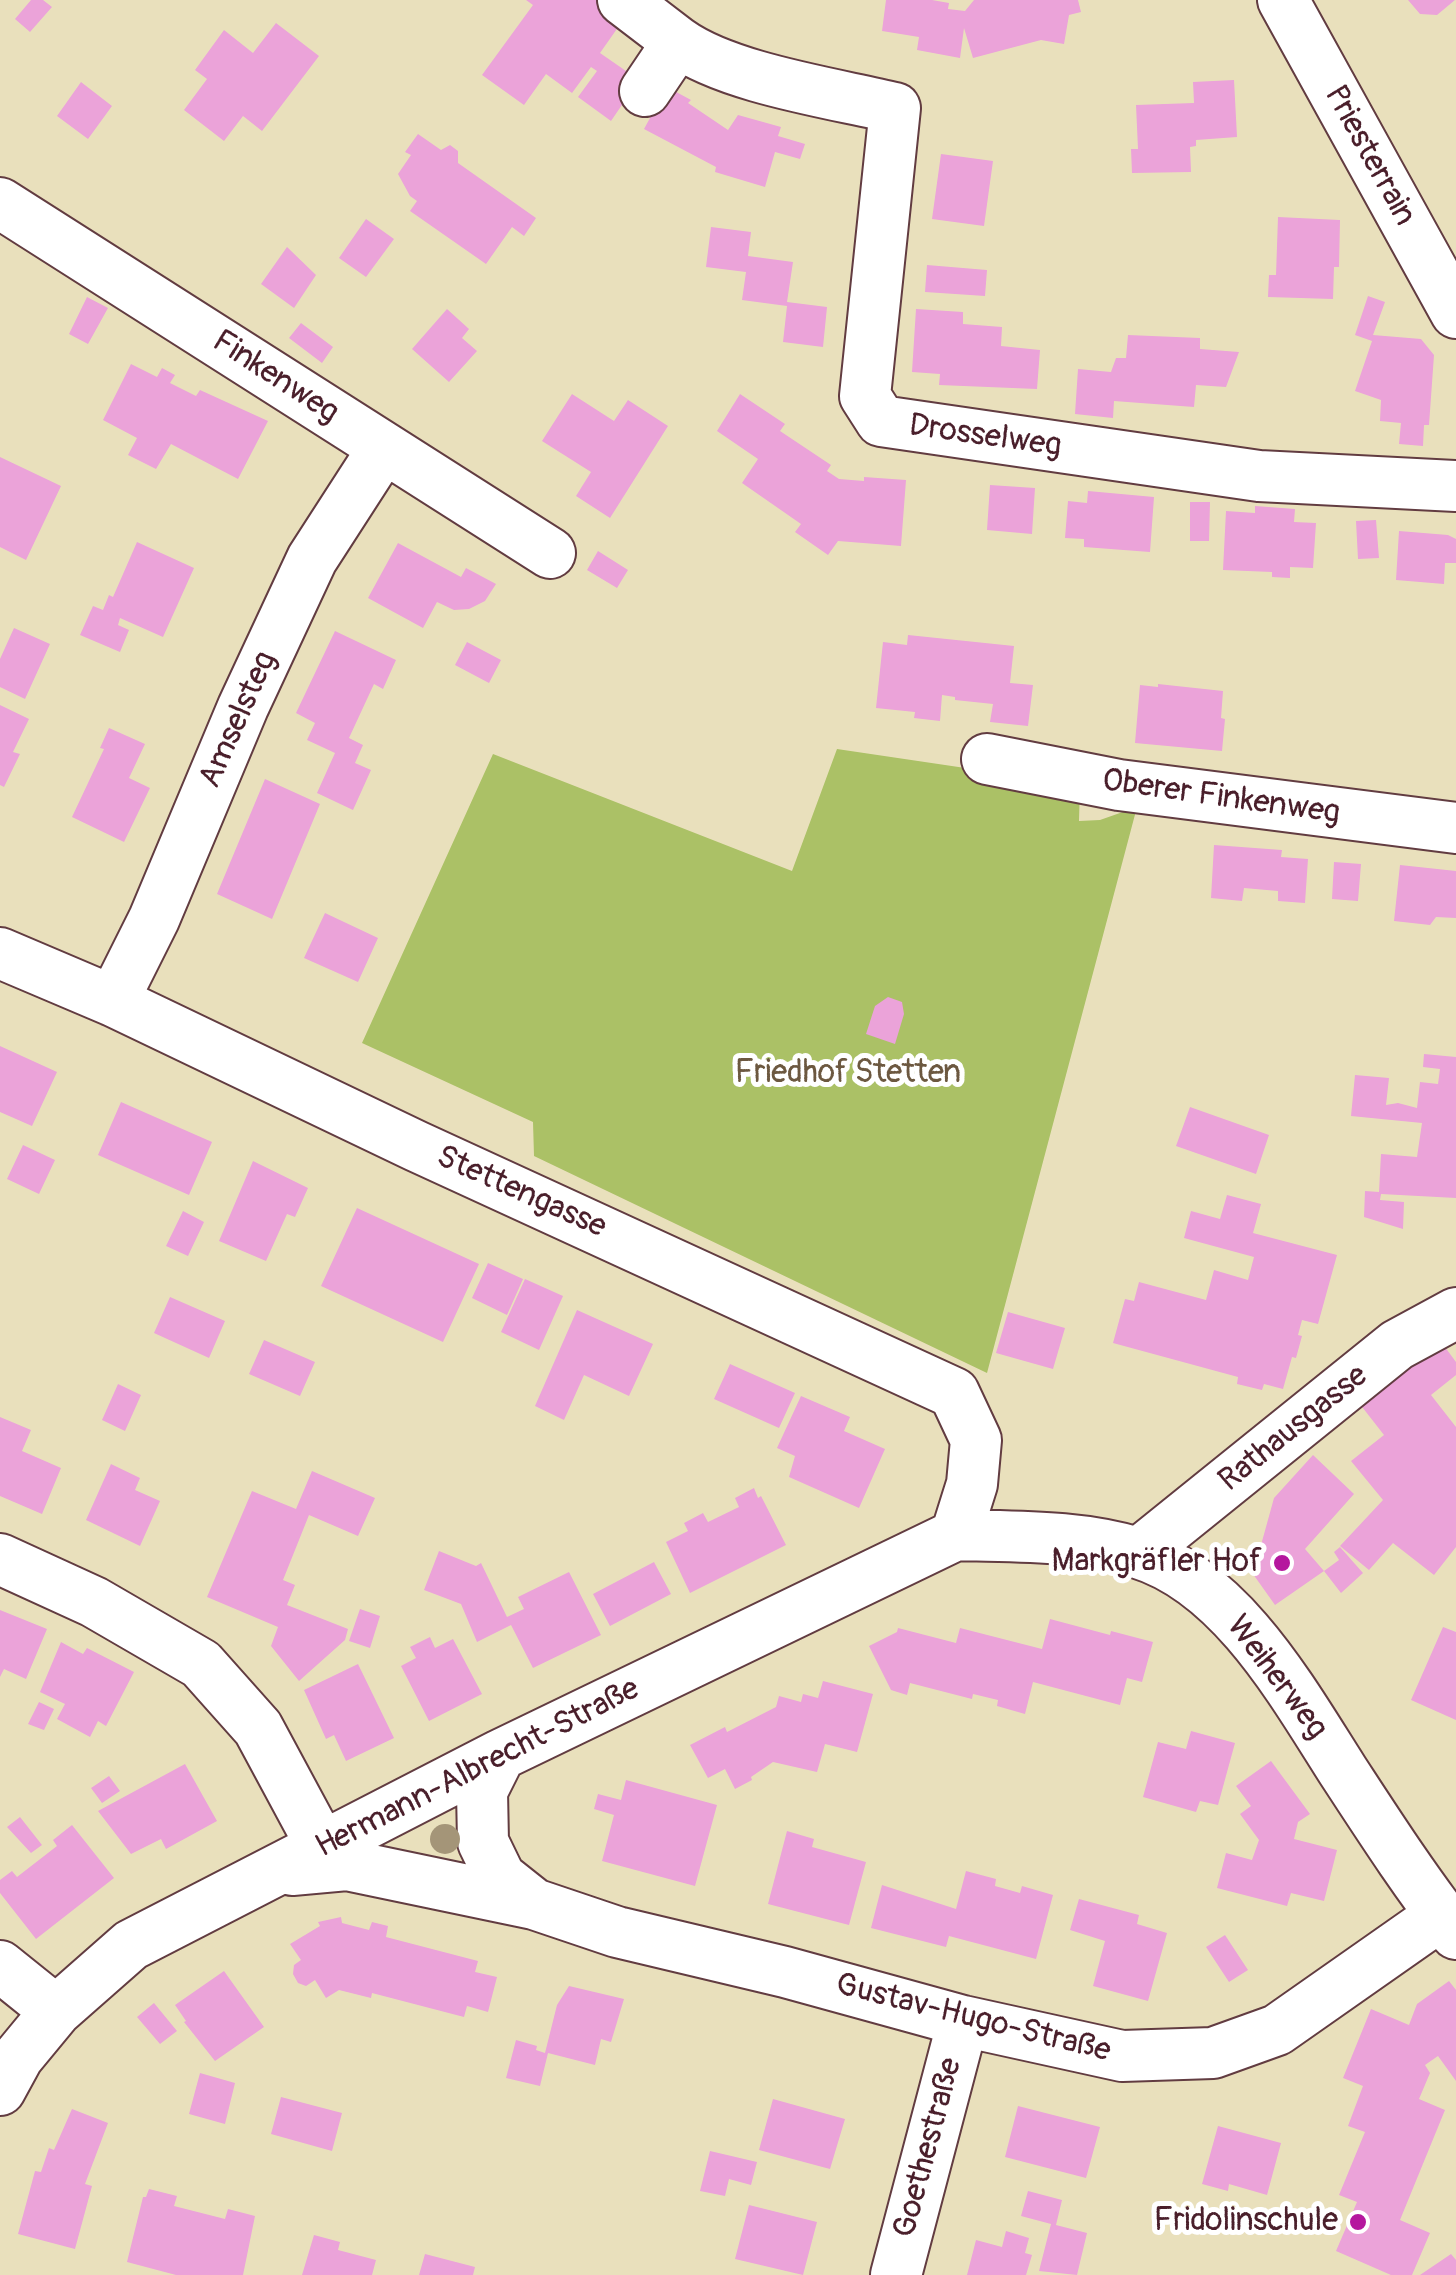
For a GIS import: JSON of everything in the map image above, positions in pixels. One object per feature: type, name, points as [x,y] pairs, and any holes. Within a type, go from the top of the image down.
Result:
[{"type":"street","name":"Drosselweg","points":[[623,0],[700,58],[895,108],[865,396],[881,421],[1259,476],[1456,486]]},
{"type":"street","name":"Priesterrain","points":[[1283,0],[1456,313]]},
{"type":"street","points":[[645,91],[678,42]]},
{"type":"street","name":"Finkenweg","points":[[0,203],[550,553]]},
{"type":"street","name":"Amselsteg","points":[[113,1001],[154,918],[243,707],[312,560],[382,448]]},
{"type":"street","name":"Oberer Finkenweg","points":[[987,759],[1119,786],[1456,828]]},
{"type":"street","name":"Stettengasse","points":[[0,954],[113,1001],[416,1146],[954,1394],[976,1440],[972,1484],[956,1535]]},
{"type":"street","name":"Rathausgasse","points":[[1139,1553],[1397,1345],[1456,1313]]},
{"type":"street","name":"Weiherweg","points":[[956,1535],[1065,1539],[1139,1553],[1191,1576],[1238,1623],[1300,1702],[1449,1924]]},
{"type":"street","name":"Hermann-Albrecht-Straße","points":[[0,2090],[18,2057],[56,2012],[131,1945],[500,1754],[956,1535]]},
{"type":"street","points":[[0,1559],[94,1602],[201,1664],[258,1728],[322,1847]]},
{"type":"street","name":"Gustav-Hugo-Straße","points":[[500,1754],[482,1791],[483,1842],[500,1876],[534,1904]]},
{"type":"street","name":"Gustav-Hugo-Straße","points":[[272,1872],[347,1865],[534,1904],[617,1932],[785,1972],[963,2021],[1122,2056],[1213,2053],[1277,2030],[1449,1924]]},
{"type":"street","points":[[0,1966],[56,2012]]},
{"type":"street","name":"Goethestraße","points":[[896,2275],[963,2021]]},
{"type":"green space","name":"Friedhof Stetten","points":[[837,749],[1080,785],[1079,821],[1100,820],[1137,807],[987,1373],[534,1156],[533,1122],[362,1043],[493,754],[792,871]]},
{"type":"building","points":[[31,0],[43,0],[52,7],[30,32],[15,19]]},
{"type":"building","points":[[526,0],[603,0],[626,16],[600,53],[639,80],[611,121],[578,97],[597,71],[591,67],[572,93],[546,74],[524,105],[482,75],[533,5]]},
{"type":"building","points":[[886,0],[932,0],[949,3],[948,9],[965,11],[974,0],[1078,0],[1081,12],[1069,15],[1064,44],[1041,40],[973,58],[964,28],[960,58],[917,50],[919,37],[882,31]]},
{"type":"building","points":[[1408,0],[1455,0],[1437,15],[1420,14]]},
{"type":"building","points":[[276,23],[319,56],[262,131],[243,116],[224,141],[184,110],[207,79],[195,70],[224,30],[253,53]]},
{"type":"building","points":[[1234,80],[1237,137],[1196,140],[1196,146],[1190,147],[1191,172],[1132,173],[1131,149],[1138,149],[1136,105],[1194,103],[1193,82]]},
{"type":"building","points":[[81,82],[112,106],[88,139],[57,116]]},
{"type":"building","points":[[667,87],[691,100],[688,103],[728,130],[738,115],[781,127],[778,136],[805,144],[800,159],[775,152],[765,187],[715,172],[716,167],[644,129]]},
{"type":"building","points":[[418,134],[441,150],[450,145],[458,151],[458,163],[536,218],[524,236],[512,227],[486,264],[410,211],[417,201],[398,174],[411,155],[405,152]]},
{"type":"building","points":[[941,154],[993,161],[984,226],[932,219]]},
{"type":"building","points":[[1278,217],[1340,220],[1339,267],[1334,267],[1333,299],[1268,297],[1269,275],[1276,275]]},
{"type":"building","points":[[366,219],[394,239],[366,277],[339,258]]},
{"type":"building","points":[[711,227],[751,232],[748,256],[793,262],[787,302],[827,307],[823,347],[783,342],[787,306],[742,300],[746,272],[706,267]]},
{"type":"building","points":[[287,247],[316,275],[294,308],[261,284]]},
{"type":"building","points":[[927,265],[987,270],[985,296],[925,292]]},
{"type":"building","points":[[1368,296],[1385,302],[1373,335],[1421,339],[1434,355],[1429,425],[1424,425],[1423,446],[1399,444],[1401,423],[1380,421],[1381,400],[1355,391],[1372,341],[1355,335]]},
{"type":"building","points":[[87,297],[108,308],[88,344],[69,334]]},
{"type":"building","points":[[447,309],[469,329],[462,338],[477,351],[449,382],[412,349]]},
{"type":"building","points":[[916,309],[963,312],[963,324],[1002,327],[1001,346],[1040,350],[1037,389],[939,385],[940,374],[912,372]]},
{"type":"building","points":[[301,323],[333,347],[322,363],[289,338]]},
{"type":"building","points":[[1128,335],[1200,338],[1200,349],[1239,352],[1226,387],[1196,385],[1194,407],[1114,401],[1113,418],[1075,414],[1078,369],[1111,372],[1116,358],[1126,358]]},
{"type":"building","points":[[131,364],[157,377],[162,368],[175,375],[170,383],[196,396],[200,390],[268,421],[238,479],[171,444],[156,469],[128,455],[137,438],[103,420]]},
{"type":"building","points":[[572,394],[614,421],[628,400],[668,426],[610,518],[576,496],[591,472],[542,441]]},
{"type":"building","points":[[740,394],[785,424],[780,431],[831,465],[827,471],[839,479],[906,480],[901,546],[838,541],[828,555],[795,532],[801,524],[742,483],[758,459],[717,431]]},
{"type":"building","points":[[0,457],[61,486],[26,560],[0,547]]},
{"type":"building","points":[[990,485],[1035,488],[1032,534],[987,530]]},
{"type":"building","points":[[1088,491],[1154,497],[1150,552],[1084,547],[1084,539],[1065,538],[1068,501],[1087,503]]},
{"type":"building","points":[[1190,502],[1210,502],[1209,541],[1190,541]]},
{"type":"building","points":[[1255,506],[1295,509],[1294,522],[1316,523],[1313,568],[1290,567],[1290,578],[1272,577],[1272,572],[1223,570],[1226,511],[1255,513]]},
{"type":"building","points":[[1376,520],[1379,558],[1358,559],[1356,521]]},
{"type":"building","points":[[1399,531],[1456,539],[1456,563],[1445,563],[1444,584],[1396,580]]},
{"type":"building","points":[[137,542],[194,568],[163,637],[120,618],[118,625],[129,630],[120,652],[80,635],[93,606],[103,610],[109,595],[113,597]]},
{"type":"building","points":[[398,543],[461,577],[466,568],[496,584],[485,601],[469,609],[454,610],[437,602],[423,628],[368,598]]},
{"type":"building","points":[[598,551],[628,570],[617,588],[587,570]]},
{"type":"building","points":[[14,628],[50,644],[25,699],[0,687],[0,659]]},
{"type":"building","points":[[335,631],[396,660],[383,689],[374,684],[349,738],[363,745],[355,763],[371,770],[353,810],[317,793],[335,753],[307,740],[315,723],[296,713]]},
{"type":"building","points":[[908,635],[1014,646],[1010,683],[1033,685],[1028,726],[990,722],[993,704],[942,695],[940,721],[914,718],[915,712],[876,708],[883,642],[907,645]]},
{"type":"building","points":[[467,642],[501,660],[489,683],[455,665]]},
{"type":"building","points":[[1140,685],[1223,691],[1222,751],[1135,743]]},
{"type":"building","points":[[0,705],[29,719],[13,752],[20,754],[4,787],[0,785]]},
{"type":"building","points":[[109,728],[145,744],[129,778],[150,788],[124,842],[72,817],[104,749],[100,748]]},
{"type":"building","points":[[265,779],[320,804],[272,919],[217,894]]},
{"type":"building","points":[[1214,845],[1282,850],[1281,857],[1308,859],[1305,903],[1278,901],[1278,891],[1244,888],[1242,901],[1211,898]]},
{"type":"building","points":[[1334,862],[1361,864],[1358,901],[1332,899]]},
{"type":"building","points":[[1400,865],[1456,871],[1456,918],[1436,917],[1430,925],[1394,921]]},
{"type":"building","points":[[325,913],[378,938],[358,982],[304,958]]},
{"type":"building","points":[[888,997],[902,1002],[904,1014],[895,1044],[866,1034],[875,1006]]},
{"type":"building","points":[[0,1046],[57,1072],[32,1126],[0,1112]]},
{"type":"building","points":[[1424,1054],[1456,1057],[1456,1198],[1381,1194],[1380,1200],[1404,1202],[1403,1229],[1364,1217],[1365,1191],[1379,1192],[1381,1154],[1417,1157],[1422,1123],[1351,1116],[1355,1075],[1389,1078],[1386,1105],[1398,1103],[1417,1108],[1420,1082],[1438,1084],[1440,1069],[1423,1067]]},
{"type":"building","points":[[121,1102],[212,1142],[189,1195],[98,1155]]},
{"type":"building","points":[[1190,1107],[1269,1135],[1256,1174],[1176,1146]]},
{"type":"building","points":[[23,1145],[55,1160],[39,1194],[7,1179]]},
{"type":"building","points":[[253,1161],[308,1188],[295,1217],[287,1214],[266,1261],[219,1241]]},
{"type":"building","points":[[1227,1195],[1261,1204],[1253,1233],[1337,1255],[1318,1324],[1302,1320],[1296,1358],[1292,1357],[1283,1389],[1264,1384],[1262,1390],[1237,1384],[1238,1377],[1113,1343],[1125,1299],[1134,1301],[1139,1282],[1206,1300],[1214,1270],[1248,1280],[1254,1257],[1184,1238],[1191,1211],[1220,1219]]},
{"type":"building","points":[[357,1208],[479,1264],[443,1342],[321,1286]]},
{"type":"building","points":[[183,1211],[204,1222],[188,1256],[166,1246]]},
{"type":"building","points":[[488,1263],[523,1279],[507,1315],[472,1298]]},
{"type":"building","points":[[525,1279],[563,1296],[539,1350],[501,1332]]},
{"type":"building","points":[[170,1297],[225,1321],[209,1358],[154,1333]]},
{"type":"building","points":[[577,1310],[653,1344],[629,1396],[584,1375],[564,1420],[535,1406]]},
{"type":"building","points":[[1008,1312],[1065,1328],[1053,1369],[996,1353]]},
{"type":"building","points":[[1439,1339],[1456,1362],[1456,1375],[1431,1395],[1456,1427],[1456,1547],[1434,1575],[1393,1543],[1369,1570],[1340,1546],[1383,1500],[1351,1461],[1384,1435],[1359,1403]]},
{"type":"building","points":[[264,1340],[315,1362],[300,1396],[249,1374]]},
{"type":"building","points":[[730,1364],[795,1393],[779,1428],[714,1399]]},
{"type":"building","points":[[118,1384],[141,1395],[125,1431],[102,1420]]},
{"type":"building","points":[[801,1396],[850,1417],[844,1431],[885,1449],[859,1508],[789,1477],[795,1456],[777,1448]]},
{"type":"building","points":[[0,1417],[31,1430],[22,1451],[61,1468],[42,1514],[0,1496]]},
{"type":"building","points":[[1313,1455],[1354,1494],[1305,1549],[1324,1571],[1275,1605],[1253,1574],[1274,1498]]},
{"type":"building","points":[[111,1464],[140,1478],[135,1490],[160,1501],[140,1546],[86,1520]]},
{"type":"building","points":[[312,1471],[375,1498],[358,1536],[309,1515],[283,1580],[295,1585],[287,1605],[348,1629],[345,1640],[299,1681],[271,1646],[278,1627],[207,1597],[252,1491],[296,1509]]},
{"type":"building","points":[[754,1488],[786,1545],[690,1593],[666,1542],[688,1531],[684,1523],[703,1513],[708,1522],[739,1507],[735,1498]]},
{"type":"building","points":[[1340,1547],[1363,1573],[1341,1593],[1324,1571],[1339,1560],[1334,1552]]},
{"type":"building","points":[[439,1551],[476,1566],[481,1563],[507,1617],[524,1609],[518,1597],[569,1572],[601,1635],[533,1668],[511,1625],[477,1642],[461,1604],[424,1590]]},
{"type":"building","points":[[654,1562],[671,1594],[610,1626],[593,1594]]},
{"type":"building","points":[[360,1609],[380,1616],[370,1648],[349,1641]]},
{"type":"building","points":[[0,1610],[47,1629],[26,1679],[4,1669],[0,1677]]},
{"type":"building","points":[[1050,1619],[1153,1642],[1142,1682],[1127,1678],[1120,1705],[1033,1682],[1025,1714],[997,1706],[998,1700],[973,1694],[972,1699],[910,1683],[907,1695],[891,1690],[869,1646],[898,1628],[956,1643],[960,1628],[1042,1649]]},
{"type":"building","points":[[1443,1627],[1456,1632],[1456,1720],[1411,1700]]},
{"type":"building","points":[[430,1637],[435,1648],[453,1639],[482,1694],[429,1721],[401,1666],[416,1658],[410,1647]]},
{"type":"building","points":[[61,1642],[83,1654],[87,1648],[134,1672],[106,1726],[98,1721],[90,1737],[57,1719],[65,1704],[40,1692]]},
{"type":"building","points":[[358,1664],[394,1738],[346,1761],[334,1735],[326,1739],[304,1690]]},
{"type":"building","points":[[823,1681],[873,1694],[857,1752],[825,1744],[817,1772],[773,1762],[735,1789],[725,1769],[708,1778],[690,1745],[725,1727],[727,1732],[776,1707],[779,1696],[801,1702],[803,1694],[818,1698]]},
{"type":"building","points":[[39,1702],[54,1709],[44,1730],[28,1724]]},
{"type":"building","points":[[1191,1731],[1235,1743],[1218,1805],[1200,1801],[1196,1812],[1143,1797],[1158,1742],[1186,1749]]},
{"type":"building","points":[[1271,1761],[1310,1814],[1298,1822],[1294,1839],[1337,1850],[1324,1901],[1291,1893],[1287,1906],[1217,1888],[1226,1853],[1252,1860],[1259,1840],[1240,1814],[1251,1806],[1236,1786]]},
{"type":"building","points":[[185,1764],[217,1821],[166,1849],[161,1839],[131,1854],[98,1811]]},
{"type":"building","points":[[109,1776],[120,1791],[102,1803],[91,1788]]},
{"type":"building","points":[[626,1780],[717,1805],[695,1886],[602,1861],[614,1815],[594,1809],[598,1794],[621,1800]]},
{"type":"building","points":[[20,1817],[42,1845],[31,1853],[7,1827]]},
{"type":"building","points":[[72,1825],[114,1878],[36,1939],[0,1893],[0,1880],[12,1871],[17,1877],[57,1846],[53,1840]]},
{"type":"building","points":[[787,1831],[814,1839],[812,1847],[866,1862],[849,1925],[768,1904]]},
{"type":"building","points":[[966,1871],[996,1879],[995,1886],[1020,1893],[1022,1886],[1053,1895],[1036,1959],[949,1936],[946,1947],[871,1928],[882,1885],[956,1909]]},
{"type":"building","points":[[1079,1899],[1139,1915],[1137,1924],[1167,1933],[1148,2001],[1093,1986],[1105,1941],[1070,1930]]},
{"type":"building","points":[[341,1917],[342,1923],[369,1930],[372,1922],[388,1926],[386,1937],[478,1961],[475,1972],[497,1977],[488,2012],[467,2006],[464,2017],[372,1993],[371,1998],[339,1990],[326,1998],[315,1980],[306,1986],[298,1983],[294,1965],[301,1960],[290,1944],[320,1926],[318,1922]]},
{"type":"building","points":[[1225,1935],[1248,1970],[1229,1982],[1206,1947]]},
{"type":"building","points":[[224,1971],[264,2027],[215,2061],[175,2005]]},
{"type":"building","points":[[1449,1981],[1456,1990],[1456,2081],[1438,2056],[1425,2065],[1430,2073],[1419,2099],[1445,2110],[1400,2220],[1430,2233],[1412,2275],[1391,2275],[1336,2251],[1357,2202],[1339,2195],[1365,2132],[1348,2126],[1363,2086],[1343,2078],[1371,2009],[1409,2025],[1417,2004]]},
{"type":"building","points":[[569,1986],[624,1999],[611,2042],[601,2039],[595,2065],[548,2053],[540,2086],[506,2078],[516,2040],[537,2046],[536,2050],[545,2053],[557,2005]]},
{"type":"building","points":[[154,2003],[177,2031],[160,2044],[137,2017]]},
{"type":"building","points":[[200,2073],[235,2083],[225,2124],[189,2114]]},
{"type":"building","points":[[281,2097],[342,2113],[332,2151],[271,2134]]},
{"type":"building","points":[[773,2099],[845,2119],[830,2169],[759,2150]]},
{"type":"building","points":[[1018,2106],[1100,2127],[1086,2178],[1005,2157]]},
{"type":"building","points":[[72,2109],[108,2123],[85,2184],[92,2186],[75,2249],[18,2234],[35,2171],[41,2172],[49,2148],[54,2150]]},
{"type":"building","points":[[1218,2126],[1281,2143],[1267,2195],[1229,2184],[1228,2191],[1202,2184]]},
{"type":"building","points":[[710,2151],[757,2162],[751,2185],[729,2179],[725,2196],[700,2191]]},
{"type":"building","points":[[149,2189],[177,2196],[174,2206],[225,2219],[228,2209],[255,2216],[243,2275],[176,2275],[127,2262],[143,2197]]},
{"type":"building","points":[[1028,2191],[1062,2200],[1056,2225],[1087,2233],[1077,2275],[1039,2271],[1051,2224],[1021,2216]]},
{"type":"building","points":[[749,2205],[817,2222],[803,2275],[735,2259]]},
{"type":"building","points":[[1006,2231],[1029,2238],[1025,2253],[1032,2255],[1026,2275],[967,2275],[976,2240],[1002,2247]]},
{"type":"building","points":[[314,2235],[340,2242],[338,2250],[376,2260],[372,2275],[302,2275]]},
{"type":"building","points":[[425,2254],[475,2267],[473,2275],[419,2275]]},
{"type":"building","points":[[1451,2254],[1456,2260],[1456,2275],[1420,2275]]},
{"type":"place","name":"Markgräfler Hof","points":[[1282,1563]]},
{"type":"place","name":"Fridolinschule","points":[[1358,2222]]}]
